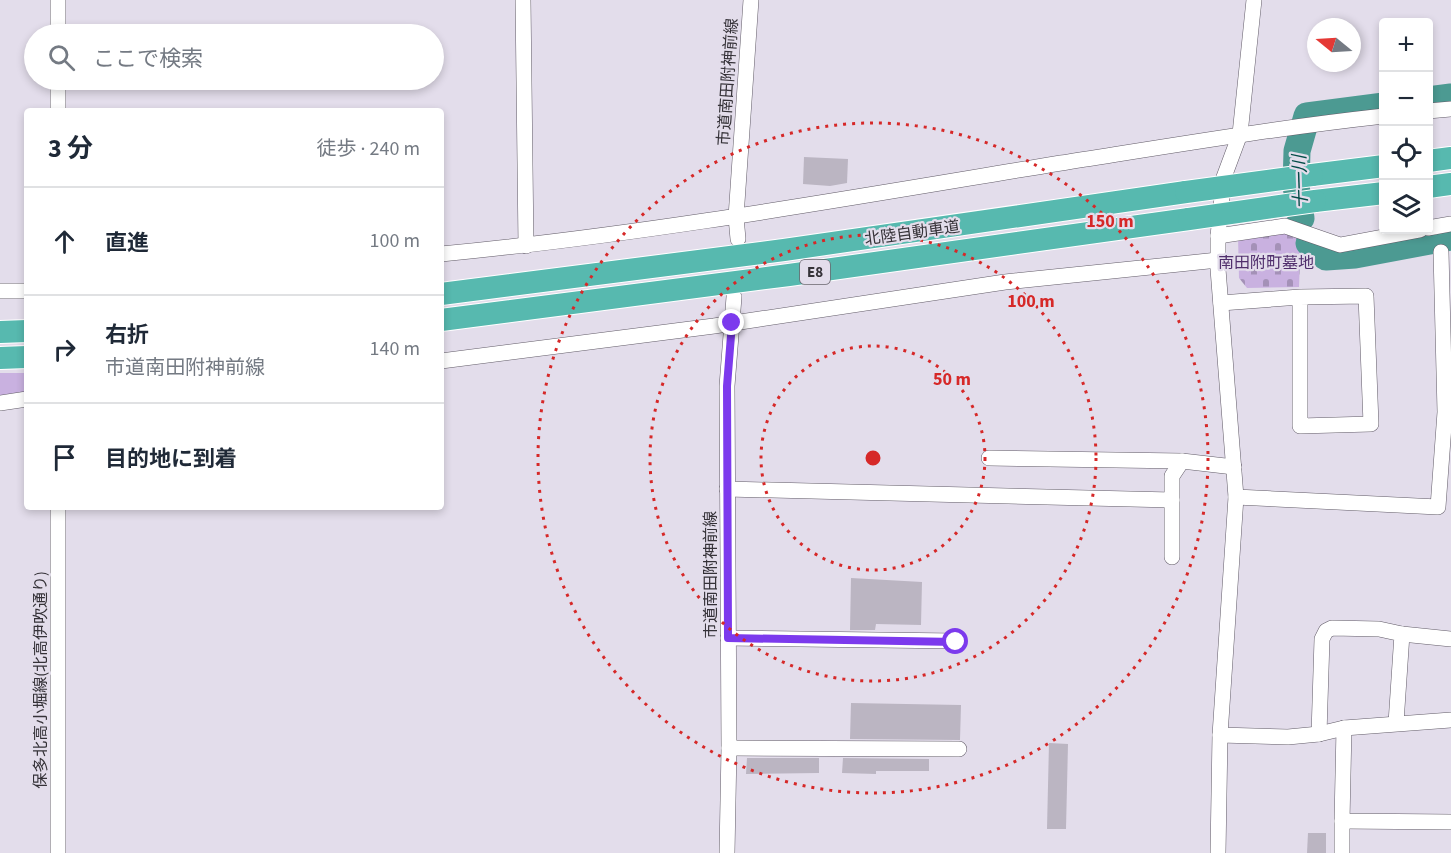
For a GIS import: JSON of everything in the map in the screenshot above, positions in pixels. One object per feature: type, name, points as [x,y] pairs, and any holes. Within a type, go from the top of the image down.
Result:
[{"type":"highway","points":[[1433,160],[1451,158]]},
{"type":"highway","name":"北陸自動車道","points":[[444,294],[784,250],[1379,167]]},
{"type":"highway","points":[[1433,186],[1451,184]]},
{"type":"highway","name":"北陸自動車道","points":[[444,320],[789,275],[1379,193]]},
{"type":"street","points":[[58,0],[58,24]]},
{"type":"street","points":[[523,0],[526,246]]},
{"type":"street","name":"市道南田附神前線","points":[[738,239],[736,217],[751,0]]},
{"type":"street","points":[[1218,853],[1220,735],[1236,497],[1218,236],[1224,177],[1240,134],[1254,0]]},
{"type":"street","points":[[58,90],[58,108]]},
{"type":"street","points":[[1433,111],[1451,109]]},
{"type":"street","points":[[444,254],[526,246],[736,217],[1240,134],[1379,117]]},
{"type":"street","points":[[1433,227],[1451,224]]},
{"type":"street","points":[[1218,236],[1285,226],[1340,245],[1399,234]]},
{"type":"street","points":[[1236,497],[1438,507],[1448,412],[1441,252]]},
{"type":"street","points":[[444,361],[732,323],[1005,282],[1218,260]]},
{"type":"street","points":[[0,291],[24,291]]},
{"type":"street","points":[[1221,303],[1300,297],[1366,296],[1371,424],[1300,426],[1300,297]]},
{"type":"street","name":"市道南田附神前線","points":[[727,853],[729,748],[727,386],[734,297]]},
{"type":"street","points":[[0,403],[24,399]]},
{"type":"street","points":[[989,458],[1182,461],[1234,466]]},
{"type":"street","points":[[1172,557],[1172,476],[1182,461]]},
{"type":"street","points":[[727,489],[1172,500]]},
{"type":"street","name":"保多北高小堀線(北高伊吹通り)","points":[[58,510],[58,853]]},
{"type":"street","points":[[1319,734],[1324,633],[1335,627],[1379,629],[1451,639]]},
{"type":"street","points":[[1396,723],[1402,634]]},
{"type":"street","points":[[728,638],[956,642]]},
{"type":"street","points":[[1220,735],[1288,737],[1319,734],[1344,728],[1451,720]]},
{"type":"street","points":[[1342,853],[1344,728]]},
{"type":"street","points":[[729,748],[959,748]]},
{"type":"street","points":[[1342,821],[1451,822]]},
{"type":"green space","name":"南田附町墓地","points":[[1301,233],[1299,287],[1247,288],[1239,278],[1238,236]]},
{"type":"green space","points":[[0,373],[24,373],[24,394],[0,398]]},
{"type":"building","points":[[804,157],[848,159],[847,183],[830,186],[803,184]]},
{"type":"building","points":[[851,578],[922,582],[921,625],[876,624],[875,630],[850,630]]},
{"type":"building","points":[[851,703],[961,705],[960,740],[850,739]]},
{"type":"building","points":[[1049,743],[1068,744],[1066,829],[1047,829]]},
{"type":"building","points":[[747,758],[819,758],[819,773],[746,774]]},
{"type":"building","points":[[843,758],[929,759],[929,771],[842,773]]},
{"type":"building","points":[[1308,833],[1326,833],[1326,853],[1307,853]]},
{"type":"waterway","name":"十一川","points":[[1433,99],[1451,97]]},
{"type":"waterway","name":"十一川","points":[[1301,218],[1296,186],[1297,151],[1307,116],[1379,107]]},
{"type":"waterway","name":"十一川","points":[[1309,243],[1326,257],[1355,255],[1451,237]]},
{"type":"route","points":[[732,323],[727,386],[728,638],[956,642]]}]
